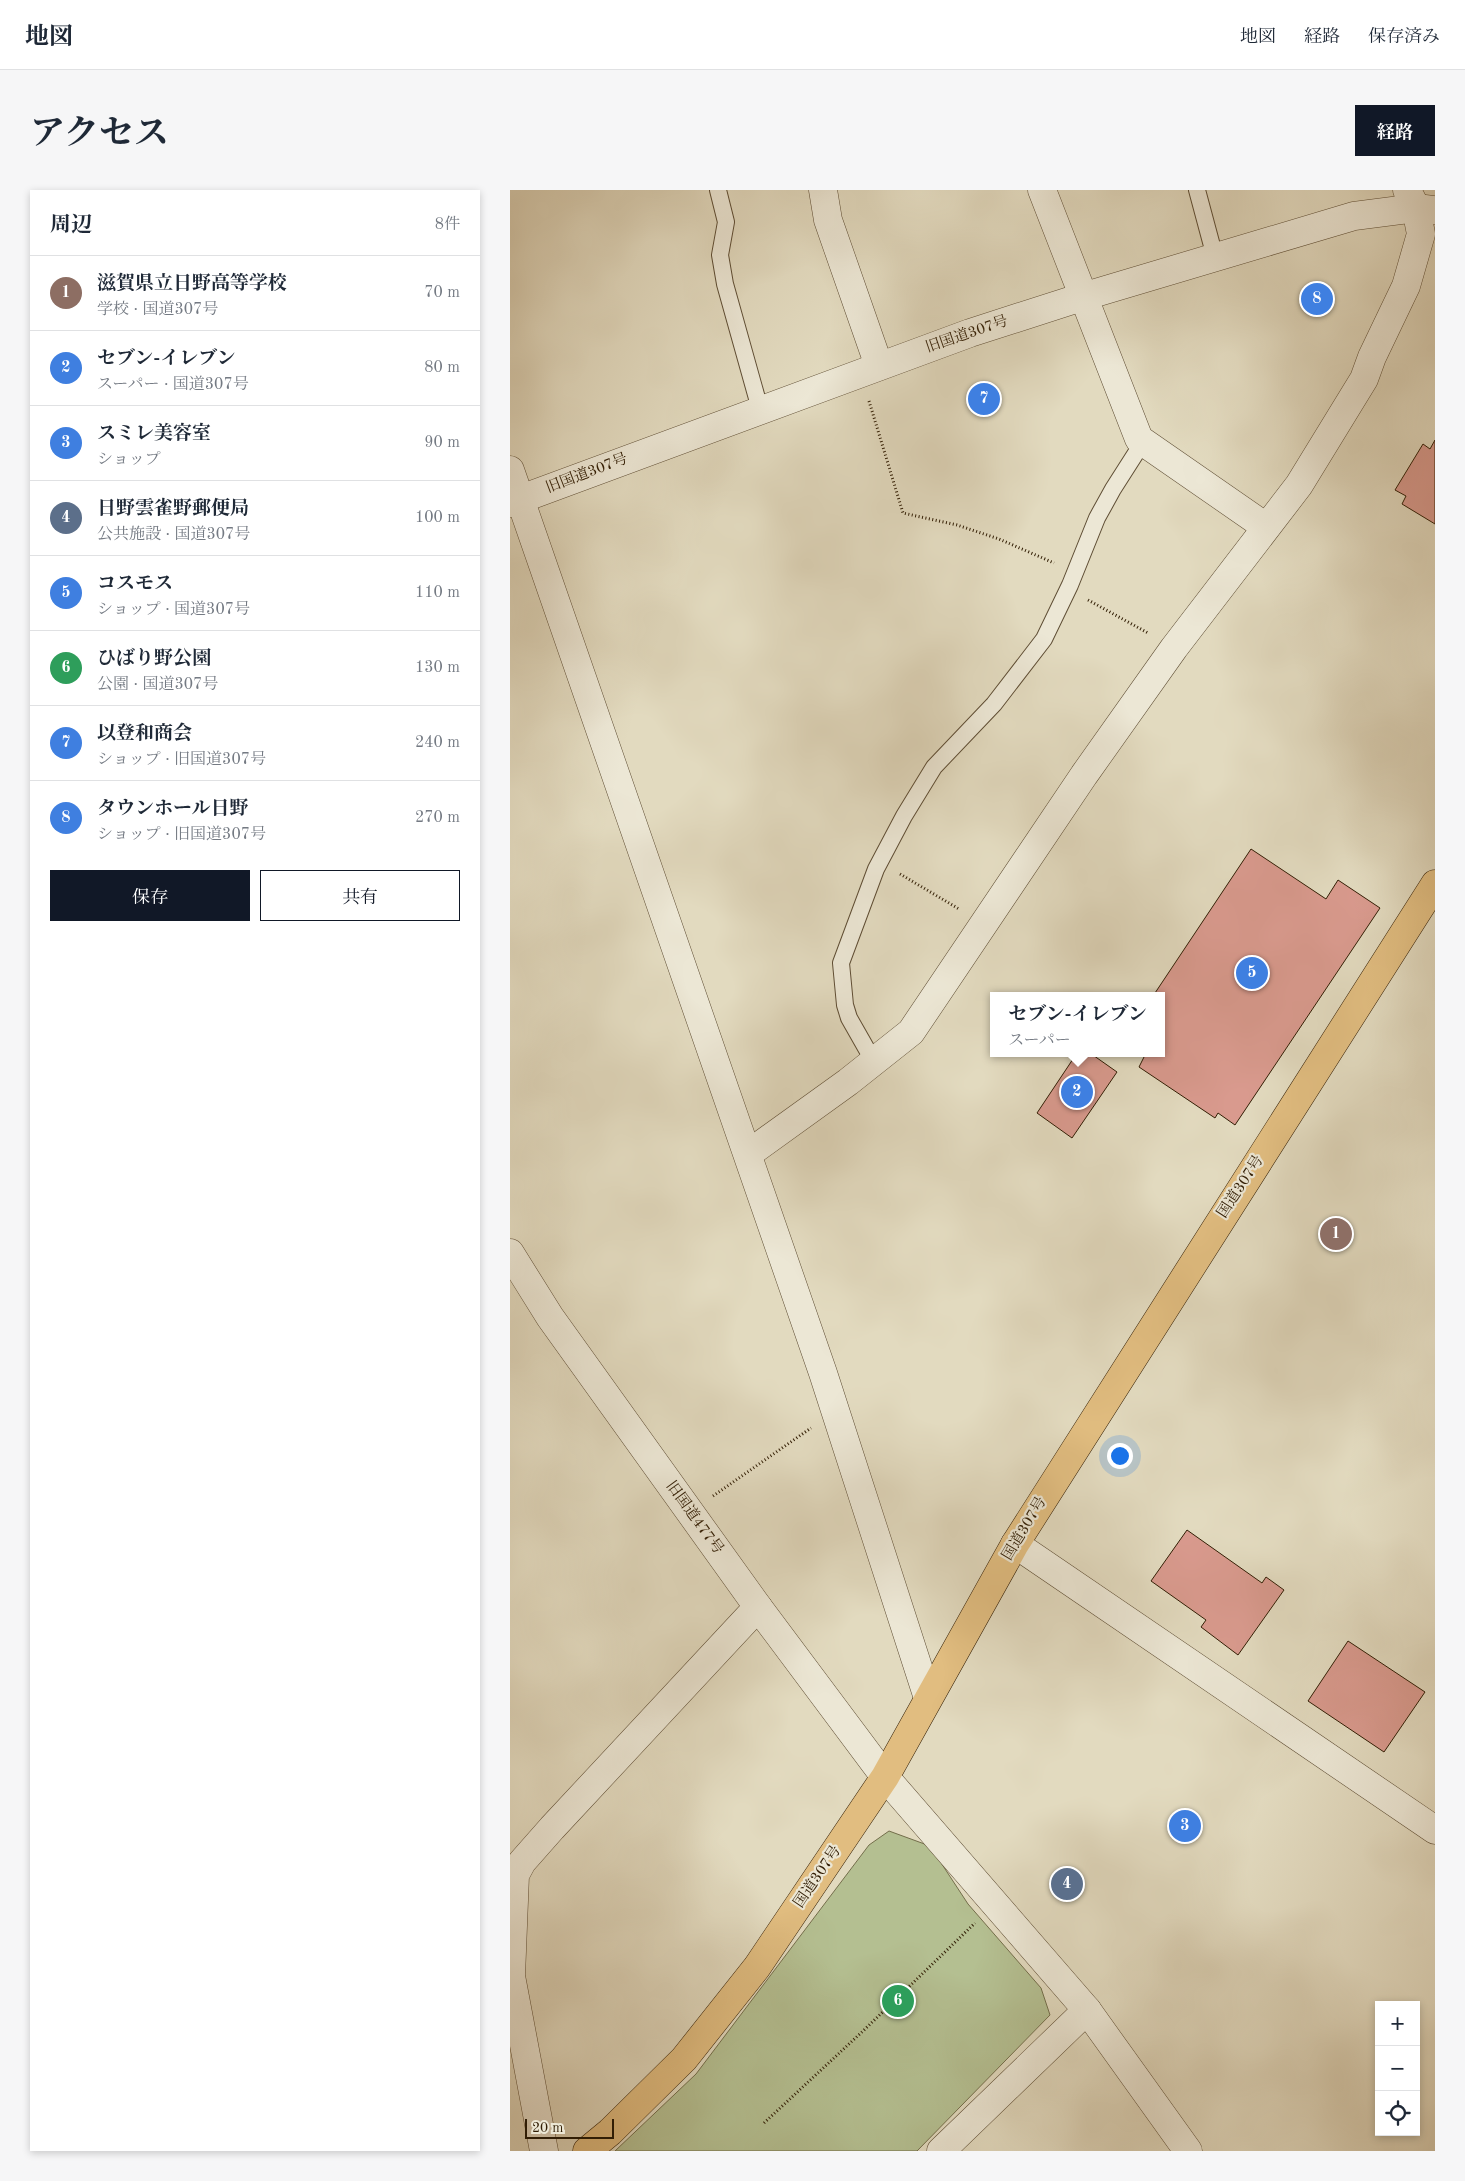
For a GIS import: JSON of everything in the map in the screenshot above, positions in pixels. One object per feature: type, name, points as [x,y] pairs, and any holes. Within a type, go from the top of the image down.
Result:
[{"type":"highway","name":"国道307号","points":[[588,2151],[610,2132],[684,2059],[757,1968],[885,1777],[1015,1544],[1435,884]]},
{"type":"street","points":[[823,190],[828,220],[869,370]]},
{"type":"street","points":[[1042,190],[1138,439],[1266,527]]},
{"type":"street","name":"旧国道307号","points":[[515,501],[970,333],[1082,297],[1354,216],[1419,203]]},
{"type":"street","points":[[748,1154],[874,1062],[911,1032],[1084,775],[1174,648],[1299,484],[1364,379],[1372,357],[1406,286],[1421,234],[1419,203]]},
{"type":"street","points":[[510,470],[515,501],[748,1154],[835,1411],[928,1698]]},
{"type":"street","name":"旧国道477号","points":[[510,1253],[550,1317],[758,1607],[885,1777],[1086,2010],[1188,2151]]},
{"type":"street","points":[[1015,1544],[1435,1830]]},
{"type":"street","points":[[544,2151],[511,1976],[512,1876],[552,1828],[758,1607]]},
{"type":"street","points":[[941,2151],[1086,2010]]},
{"type":"lane","points":[[718,190],[726,222],[720,255],[725,284],[760,409]]},
{"type":"lane","points":[[1197,190],[1215,257]]},
{"type":"lane","points":[[874,1062],[849,1018],[845,1005],[841,963],[876,869],[904,816],[934,767],[994,704],[1044,639],[1076,572],[1097,518],[1112,489],[1143,442]]},
{"type":"path","points":[[869,370],[903,513],[957,525],[998,539],[1076,572]]},
{"type":"path","points":[[1068,589],[1174,648]]},
{"type":"path","points":[[876,869],[886,868],[909,878],[983,924]]},
{"type":"path","points":[[690,1512],[835,1411]]},
{"type":"path","points":[[764,2123],[996,1904]]},
{"type":"green space","points":[[889,1831],[930,1846],[968,1904],[1041,1988],[1050,2015],[917,2151],[615,2151],[696,2074],[869,1845]]},
{"type":"building","points":[[1435,440],[1435,524],[1402,504],[1406,496],[1395,490],[1423,444],[1430,449]]},
{"type":"building","points":[[1251,849],[1326,899],[1338,880],[1380,908],[1235,1125],[1218,1113],[1215,1118],[1139,1067],[1144,1057],[1165,1057],[1165,992],[1156,992]]},
{"type":"building","points":[[1074,1057],[1096,1057],[1117,1072],[1072,1138],[1037,1113]]},
{"type":"building","points":[[1187,1530],[1262,1583],[1266,1577],[1284,1590],[1238,1655],[1201,1627],[1206,1620],[1151,1581]]},
{"type":"building","points":[[1348,1641],[1425,1692],[1384,1752],[1308,1701]]},
{"type":"place","name":"タウンホール日野","points":[[1317,299]]},
{"type":"place","name":"以登和商会","points":[[984,399]]},
{"type":"place","name":"コスモス","points":[[1252,973]]},
{"type":"place","name":"セブン-イレブン","points":[[1077,1092]]},
{"type":"place","name":"滋賀県立日野高等学校","points":[[1336,1234]]},
{"type":"place","name":"スミレ美容室","points":[[1185,1826]]},
{"type":"place","name":"日野雲雀野郵便局","points":[[1067,1884]]},
{"type":"place","name":"ひばり野公園","points":[[898,2001]]}]
